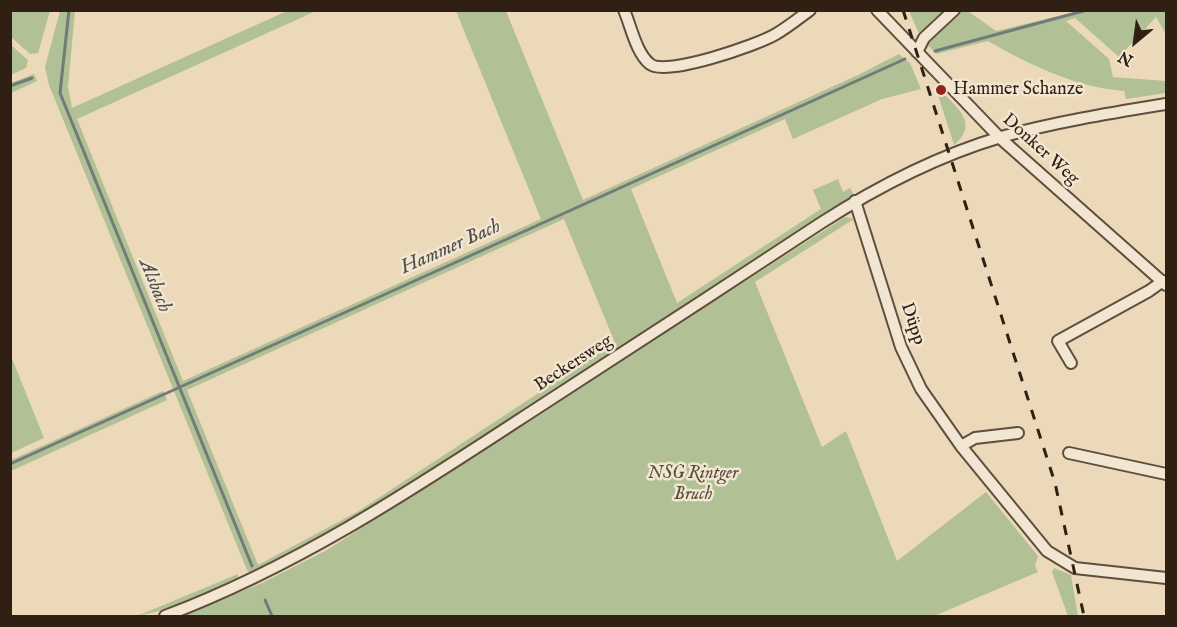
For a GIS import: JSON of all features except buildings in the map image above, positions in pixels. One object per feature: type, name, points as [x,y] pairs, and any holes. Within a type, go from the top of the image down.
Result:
[{"type":"street","points":[[624,10],[642,55],[651,65],[666,69],[745,48],[775,35],[810,10]]},
{"type":"street","name":"Donker Weg","points":[[877,10],[1000,138],[1165,283],[1058,341],[1071,363]]},
{"type":"street","points":[[917,52],[924,38],[954,10]]},
{"type":"street","name":"Beckersweg","points":[[165,616],[248,583],[320,546],[398,499],[855,201],[914,170],[1000,138],[1065,122],[1167,104]]},
{"type":"street","name":"Düpp","points":[[855,201],[901,347],[921,389],[961,446],[1047,551],[1075,568],[1167,578]]},
{"type":"street","points":[[961,446],[975,438],[1018,433]]},
{"type":"street","points":[[1069,453],[1167,474]]},
{"type":"green space","points":[[11,10],[50,11],[38,53],[30,54],[11,37]]},
{"type":"green space","points":[[60,11],[75,11],[68,87],[72,108],[287,11],[316,11],[77,119],[183,381],[541,219],[456,11],[506,11],[583,200],[858,75],[899,54],[910,63],[921,89],[882,99],[793,139],[785,119],[631,189],[677,303],[821,209],[813,190],[838,179],[843,192],[850,188],[854,195],[406,487],[251,574],[247,570],[49,85],[45,67]],"holes":[[[564,219],[615,343],[357,512],[258,565],[187,390]]]},
{"type":"green space","points":[[909,11],[949,11],[920,36]]},
{"type":"green space","points":[[959,11],[968,11],[996,31],[1079,11],[1166,11],[1166,34],[1156,17],[1119,57],[1075,18],[1066,21],[1109,59],[1113,77],[1166,81],[1166,93],[1126,99],[1124,91],[1071,80],[988,41],[936,54],[925,42]]},
{"type":"green space","points":[[11,45],[28,60],[26,68],[11,75]]},
{"type":"green space","points":[[34,74],[37,81],[11,93],[11,83]]},
{"type":"green space","points":[[938,88],[958,108],[965,122],[962,137],[954,145],[937,92]]},
{"type":"green space","name":"NSG Rintger Bruch","points":[[845,217],[854,219],[755,282],[822,447],[846,431],[897,561],[986,492],[1038,556],[1035,566],[1038,572],[934,616],[182,616],[264,582],[327,550]]},
{"type":"green space","points":[[11,356],[44,438],[10,453]]},
{"type":"green space","points":[[163,391],[167,400],[11,471],[11,460]]},
{"type":"green space","points":[[1054,568],[1071,575],[1078,616],[1068,616],[1052,572]]},
{"type":"green space","points":[[238,574],[238,580],[164,610],[137,616]]},
{"type":"waterway","name":"Alsbach","points":[[69,10],[60,93],[252,566]]},
{"type":"waterway","name":"Hammer Bach","points":[[935,51],[1087,10]]},
{"type":"waterway","name":"Hammer Bach","points":[[10,464],[905,59]]},
{"type":"waterway","points":[[10,86],[32,78]]},
{"type":"waterway","name":"Alsbach","points":[[265,600],[272,616]]},
{"type":"railway","points":[[903,10],[1055,483],[1084,616]]},
{"type":"place","name":"Hammer Schanze","points":[[941,90]]}]
